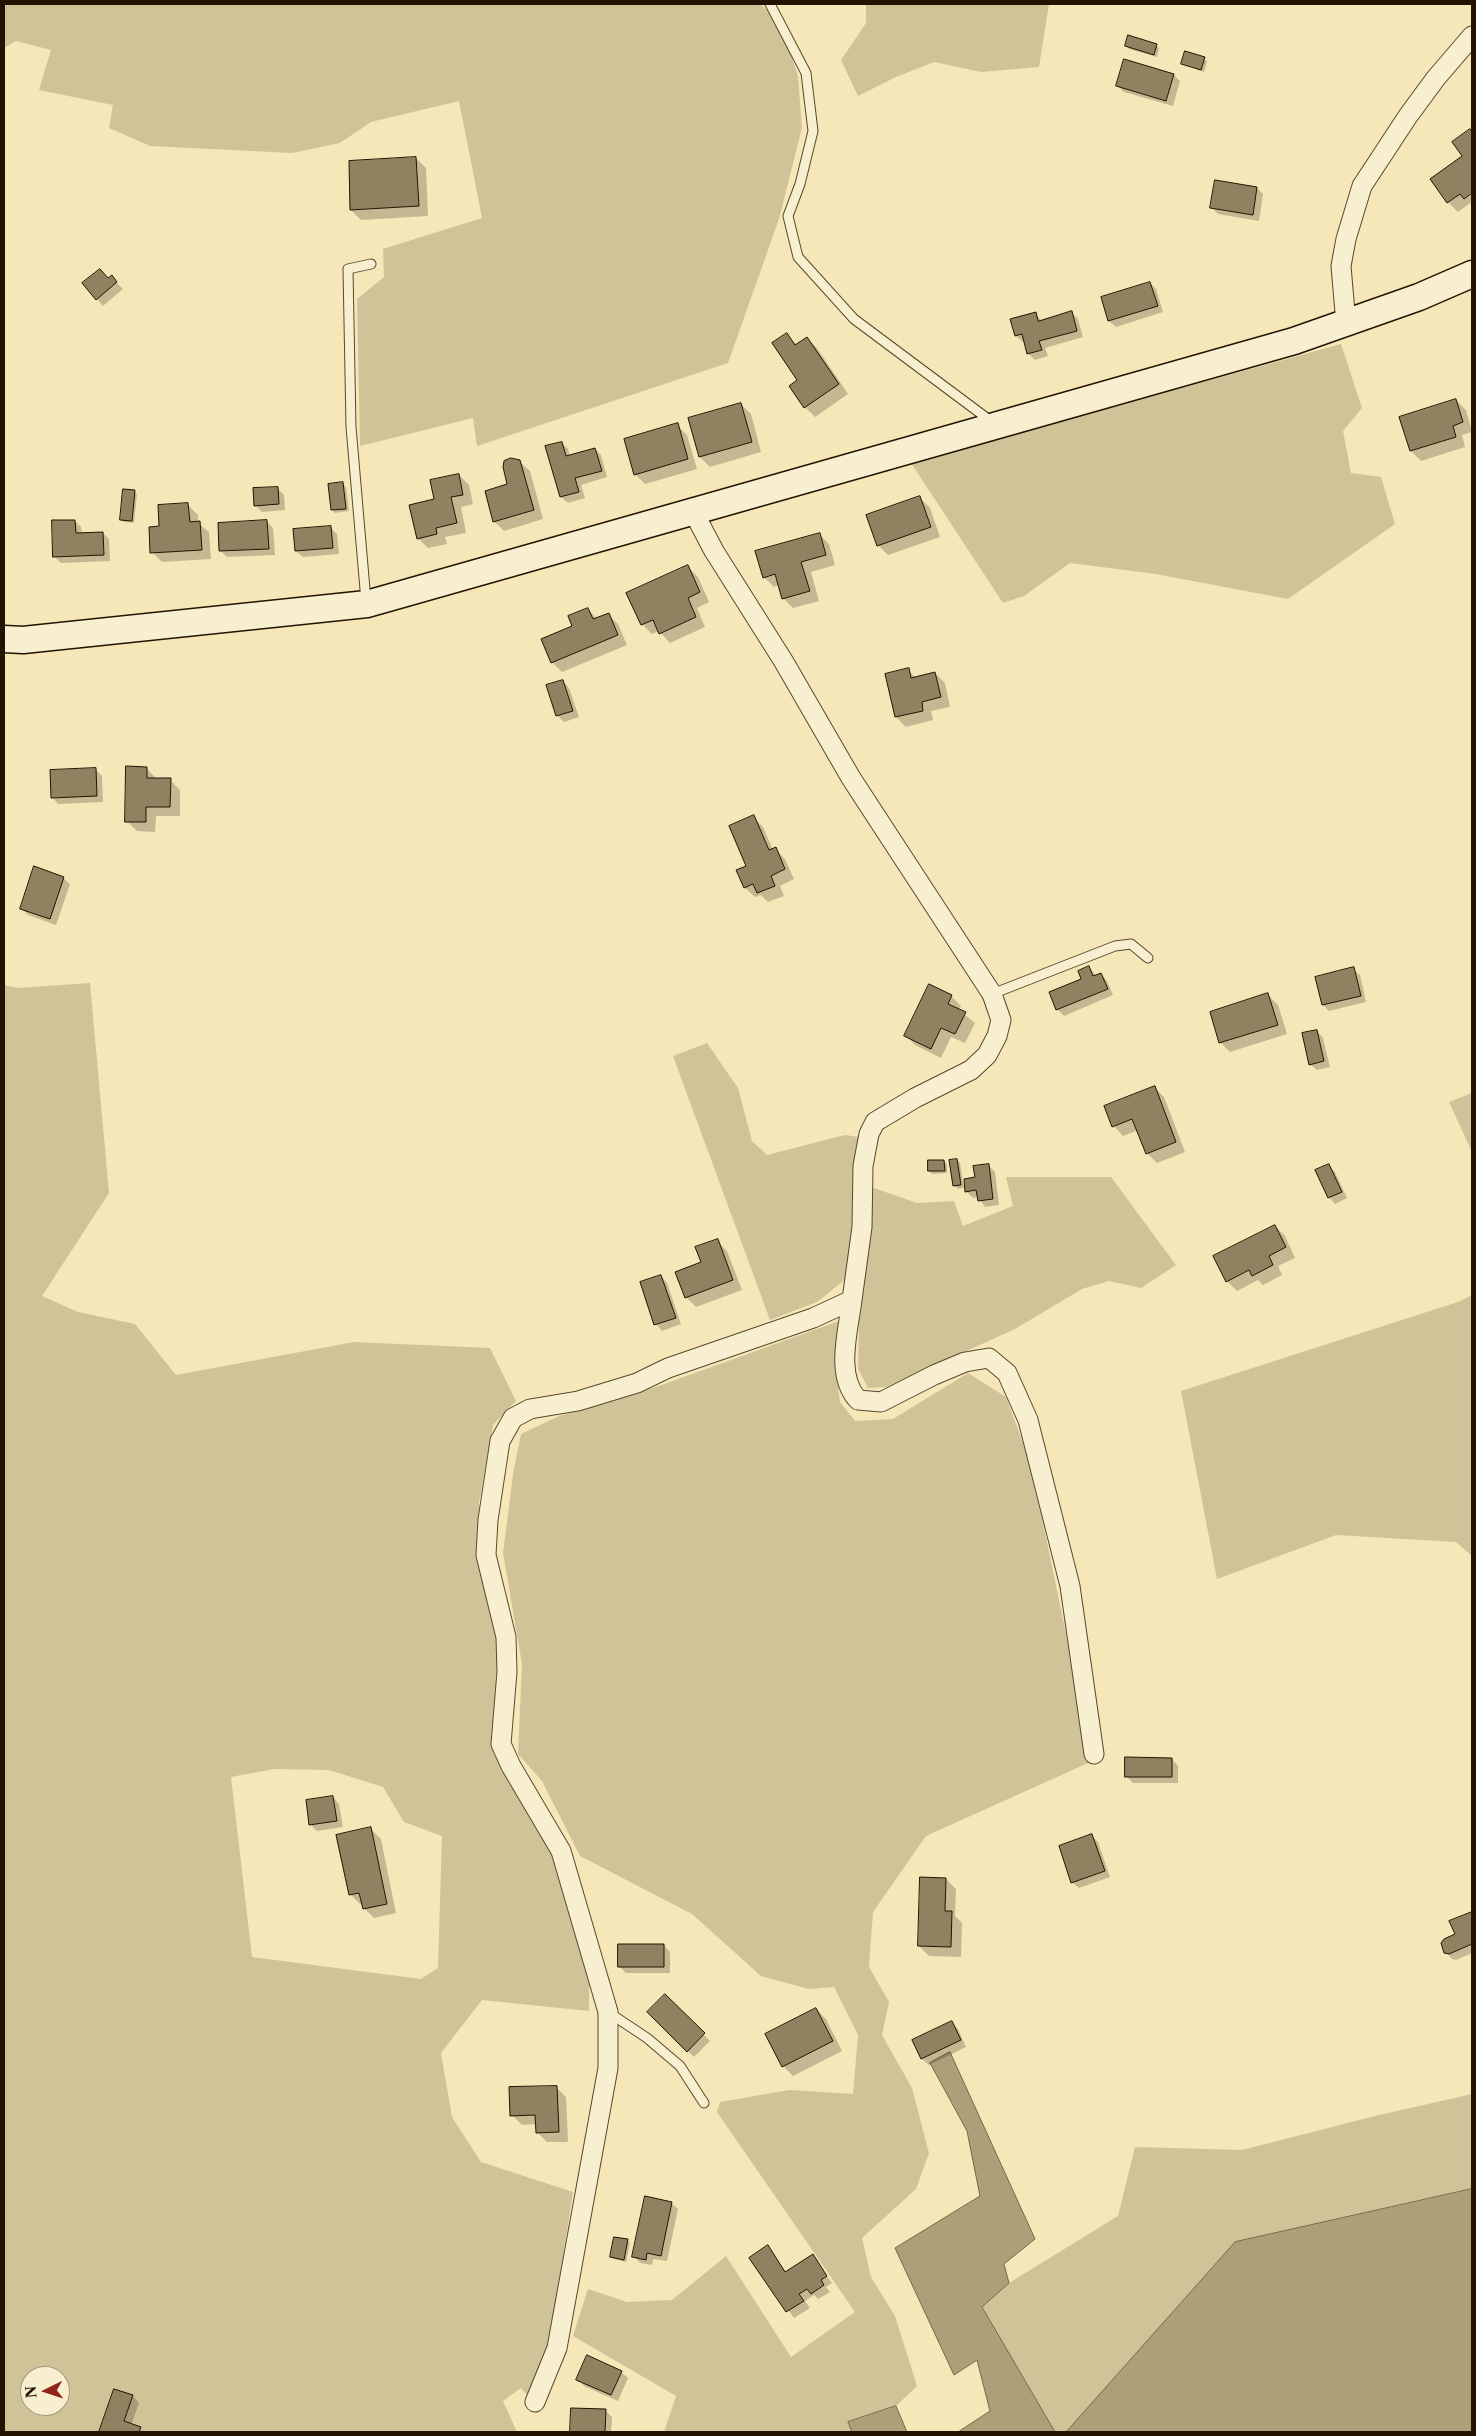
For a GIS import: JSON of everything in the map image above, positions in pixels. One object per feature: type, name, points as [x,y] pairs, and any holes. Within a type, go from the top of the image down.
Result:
[{"type":"street","points":[[1346,324],[1342,266],[1346,239],[1362,186],[1414,108],[1472,36]]},
{"type":"street","points":[[4,638],[23,640],[367,604],[694,513],[1346,324],[1419,297],[1472,274]]},
{"type":"street","points":[[694,513],[714,551],[784,662],[851,778],[992,994],[1001,1020],[997,1036],[987,1055],[971,1070],[914,1098],[875,1122],[869,1134],[863,1166],[862,1227],[844,1364],[846,1380],[850,1392],[858,1400],[881,1402],[934,1375],[973,1361],[989,1358],[1007,1373],[1028,1420],[1070,1586],[1094,1754]]},
{"type":"street","points":[[535,2402],[557,2348],[608,2068],[608,2012],[561,1851],[500,1744],[507,1672],[506,1637],[486,1555],[488,1520],[500,1440],[513,1418],[530,1409],[578,1401],[636,1383],[668,1368],[813,1318],[852,1300]]},
{"type":"lane","points":[[770,4],[806,73],[812,121],[812,131],[800,184],[788,216],[798,257],[854,318],[997,426]]},
{"type":"lane","points":[[367,604],[352,428],[348,269],[370,264]]},
{"type":"lane","points":[[992,994],[1115,946],[1131,944],[1148,958]]},
{"type":"lane","points":[[608,2012],[647,2038],[680,2066],[704,2103]]},
{"type":"shaded area","points":[[4,4],[761,4],[782,28],[798,76],[802,128],[779,219],[728,363],[477,446],[473,418],[360,446],[357,299],[384,277],[383,249],[482,218],[459,101],[371,122],[340,143],[292,153],[150,146],[109,128],[113,105],[39,90],[51,50],[16,41],[4,48]]},
{"type":"shaded area","points":[[866,4],[1049,4],[1039,67],[981,72],[934,62],[896,77],[858,96],[841,60],[866,23]]},
{"type":"shaded area","points":[[1341,344],[1362,408],[1343,431],[1351,473],[1381,477],[1395,524],[1288,599],[1156,574],[1070,563],[1024,596],[1003,603],[911,463]]},
{"type":"shaded area","points":[[90,983],[109,1193],[42,1296],[78,1312],[135,1324],[176,1375],[354,1342],[490,1348],[516,1401],[493,1425],[479,1503],[480,1552],[501,1648],[495,1738],[558,1866],[589,1982],[589,2011],[482,2000],[441,2053],[452,2117],[481,2162],[573,2192],[549,2346],[527,2395],[521,2388],[503,2401],[517,2432],[4,2432],[4,985],[18,988]],"holes":[[[274,1769],[329,1770],[383,1787],[404,1822],[442,1836],[438,1968],[421,1979],[252,1957],[231,1777]]]},
{"type":"shaded area","points":[[707,1043],[738,1088],[752,1141],[767,1155],[845,1135],[859,1137],[847,1278],[817,1302],[770,1320],[673,1056]]},
{"type":"shaded area","points":[[1472,1093],[1472,1152],[1449,1102]]},
{"type":"shaded area","points":[[1006,1177],[1111,1177],[1176,1265],[1141,1288],[1109,1281],[1082,1289],[1015,1329],[887,1387],[868,1388],[858,1369],[859,1316],[871,1187],[917,1203],[954,1201],[963,1226],[1013,1206]]},
{"type":"shaded area","points":[[1472,1295],[1472,1556],[1456,1542],[1336,1535],[1217,1579],[1181,1391],[1458,1302]]},
{"type":"shaded area","points":[[839,1321],[835,1363],[840,1402],[855,1421],[893,1419],[968,1373],[1006,1397],[1031,1465],[1066,1634],[1088,1763],[926,1836],[873,1912],[869,1967],[889,2002],[882,2035],[912,2088],[929,2153],[916,2189],[862,2238],[871,2277],[895,2316],[917,2386],[896,2406],[848,2422],[852,2432],[664,2432],[676,2396],[573,2336],[588,2289],[627,2302],[672,2300],[726,2256],[791,2357],[855,2312],[717,2112],[720,2102],[789,2090],[853,2094],[858,2035],[834,1987],[809,1989],[761,1976],[692,1914],[580,1856],[542,1781],[518,1754],[522,1664],[503,1553],[513,1474],[521,1434],[559,1416],[656,1387]]},
{"type":"shaded area","points":[[950,2052],[1035,2239],[1004,2264],[1009,2283],[982,2307],[1055,2432],[958,2432],[990,2411],[977,2360],[954,2375],[895,2248],[980,2196],[967,2131],[930,2063]]},
{"type":"shaded area","points":[[1472,2094],[1472,2189],[1235,2242],[1066,2432],[1055,2432],[982,2307],[1009,2283],[1118,2216],[1135,2147],[1242,2150],[1375,2116]]},
{"type":"shaded area","points":[[1472,2189],[1472,2432],[1066,2432],[1235,2242]]},
{"type":"shaded area","points":[[896,2406],[907,2432],[852,2432],[848,2422]]},
{"type":"building","points":[[1128,35],[1157,44],[1154,55],[1125,46]]},
{"type":"building","points":[[1185,51],[1205,57],[1201,70],[1181,64]]},
{"type":"building","points":[[1124,59],[1174,74],[1166,101],[1116,86]]},
{"type":"building","points":[[1470,129],[1472,132],[1472,193],[1464,199],[1460,194],[1447,203],[1430,179],[1462,156],[1452,142]]},
{"type":"building","points":[[416,157],[419,206],[350,210],[349,161]]},
{"type":"building","points":[[1215,180],[1257,187],[1253,215],[1210,208]]},
{"type":"building","points":[[100,269],[108,278],[112,275],[117,282],[96,300],[82,283]]},
{"type":"building","points":[[1150,282],[1158,306],[1108,321],[1101,297]]},
{"type":"building","points":[[1072,311],[1077,331],[1039,341],[1042,350],[1027,354],[1022,334],[1015,336],[1010,319],[1036,312],[1038,321]]},
{"type":"building","points":[[787,333],[795,345],[807,337],[839,384],[804,408],[789,386],[797,380],[772,343]]},
{"type":"building","points":[[1456,399],[1463,422],[1453,426],[1456,437],[1410,451],[1399,417]]},
{"type":"building","points":[[741,403],[752,442],[699,457],[688,418]]},
{"type":"building","points":[[678,423],[688,459],[634,475],[624,439]]},
{"type":"building","points":[[562,442],[566,456],[595,448],[602,471],[575,478],[579,492],[560,497],[545,446]]},
{"type":"building","points":[[511,458],[520,460],[534,510],[493,522],[485,491],[507,484],[503,467],[504,461]]},
{"type":"building","points":[[459,474],[463,495],[451,497],[457,523],[436,528],[437,534],[417,539],[409,505],[434,499],[430,480]]},
{"type":"building","points":[[343,482],[346,509],[331,510],[328,484]]},
{"type":"building","points":[[278,487],[279,504],[254,506],[253,488]]},
{"type":"building","points":[[123,489],[135,490],[132,521],[120,520]]},
{"type":"building","points":[[920,496],[931,527],[877,546],[866,515]]},
{"type":"building","points":[[188,503],[190,522],[200,521],[202,550],[150,553],[149,527],[159,526],[158,505]]},
{"type":"building","points":[[52,520],[75,520],[76,533],[103,532],[104,555],[53,557]]},
{"type":"building","points":[[267,520],[269,549],[219,551],[218,523]]},
{"type":"building","points":[[331,526],[333,548],[295,551],[293,529]]},
{"type":"building","points":[[820,533],[826,555],[801,562],[810,591],[782,599],[775,574],[763,578],[755,551]]},
{"type":"building","points":[[688,565],[700,592],[688,598],[696,617],[659,634],[653,620],[641,625],[626,593]]},
{"type":"building","points":[[588,608],[593,619],[609,613],[618,635],[551,663],[541,639],[572,626],[568,616]]},
{"type":"building","points":[[909,668],[911,678],[935,672],[941,697],[922,702],[923,711],[895,717],[885,674]]},
{"type":"building","points":[[563,680],[573,711],[556,716],[546,685]]},
{"type":"building","points":[[126,766],[147,767],[147,778],[171,778],[170,807],[146,807],[146,822],[125,822]]},
{"type":"building","points":[[96,768],[97,796],[51,798],[50,770]]},
{"type":"building","points":[[754,815],[769,850],[776,847],[785,869],[771,876],[775,886],[757,893],[753,884],[744,888],[736,870],[746,866],[729,826]]},
{"type":"building","points":[[34,866],[64,877],[50,919],[20,909]]},
{"type":"building","points":[[1089,966],[1093,976],[1101,973],[1108,989],[1056,1010],[1049,992],[1081,979],[1078,971]]},
{"type":"building","points":[[1354,967],[1361,996],[1322,1005],[1315,977]]},
{"type":"building","points":[[929,984],[952,995],[948,1004],[966,1012],[955,1034],[941,1028],[931,1049],[904,1036]]},
{"type":"building","points":[[1268,993],[1278,1025],[1219,1043],[1210,1012]]},
{"type":"building","points":[[1317,1030],[1324,1061],[1309,1065],[1302,1033]]},
{"type":"building","points":[[1155,1086],[1176,1142],[1146,1154],[1132,1119],[1112,1127],[1104,1106]]},
{"type":"building","points":[[957,1159],[961,1185],[953,1186],[949,1160]]},
{"type":"building","points":[[928,1160],[944,1160],[945,1171],[928,1171]]},
{"type":"building","points":[[989,1164],[993,1199],[978,1201],[976,1190],[965,1192],[964,1179],[975,1177],[973,1166]]},
{"type":"building","points":[[1329,1164],[1342,1192],[1328,1198],[1315,1170]]},
{"type":"building","points":[[1275,1225],[1286,1247],[1269,1256],[1273,1265],[1252,1276],[1249,1270],[1226,1282],[1213,1256]]},
{"type":"building","points":[[718,1239],[733,1280],[685,1298],[675,1272],[701,1262],[695,1247]]},
{"type":"building","points":[[661,1275],[676,1318],[654,1325],[640,1282]]},
{"type":"building","points":[[1125,1757],[1172,1758],[1172,1777],[1125,1777]]},
{"type":"building","points":[[333,1796],[337,1821],[309,1825],[306,1800]]},
{"type":"building","points":[[371,1827],[387,1904],[363,1909],[359,1893],[349,1895],[336,1835]]},
{"type":"building","points":[[1092,1834],[1105,1871],[1071,1883],[1059,1846]]},
{"type":"building","points":[[920,1877],[946,1878],[945,1911],[952,1911],[951,1947],[918,1946]]},
{"type":"building","points":[[1472,1912],[1472,1944],[1449,1954],[1444,1953],[1441,1943],[1444,1939],[1455,1934],[1449,1921]]},
{"type":"building","points":[[618,1944],[664,1944],[664,1967],[618,1967]]},
{"type":"building","points":[[665,1994],[705,2033],[687,2052],[647,2012]]},
{"type":"building","points":[[816,2008],[833,2041],[782,2067],[765,2034]]},
{"type":"building","points":[[952,2021],[961,2040],[921,2059],[912,2040]]},
{"type":"building","points":[[557,2086],[559,2132],[536,2133],[535,2115],[510,2116],[509,2087]]},
{"type":"building","points":[[645,2196],[672,2202],[661,2256],[647,2253],[646,2260],[632,2257]]},
{"type":"building","points":[[614,2237],[628,2239],[624,2260],[610,2257]]},
{"type":"building","points":[[768,2245],[785,2272],[813,2254],[827,2276],[821,2280],[824,2285],[811,2294],[807,2289],[799,2294],[804,2301],[786,2312],[749,2258]]},
{"type":"building","points":[[587,2355],[622,2371],[611,2395],[576,2380]]},
{"type":"building","points":[[114,2389],[133,2395],[124,2421],[141,2427],[139,2432],[99,2432]]},
{"type":"building","points":[[571,2408],[606,2409],[605,2432],[570,2432]]}]
